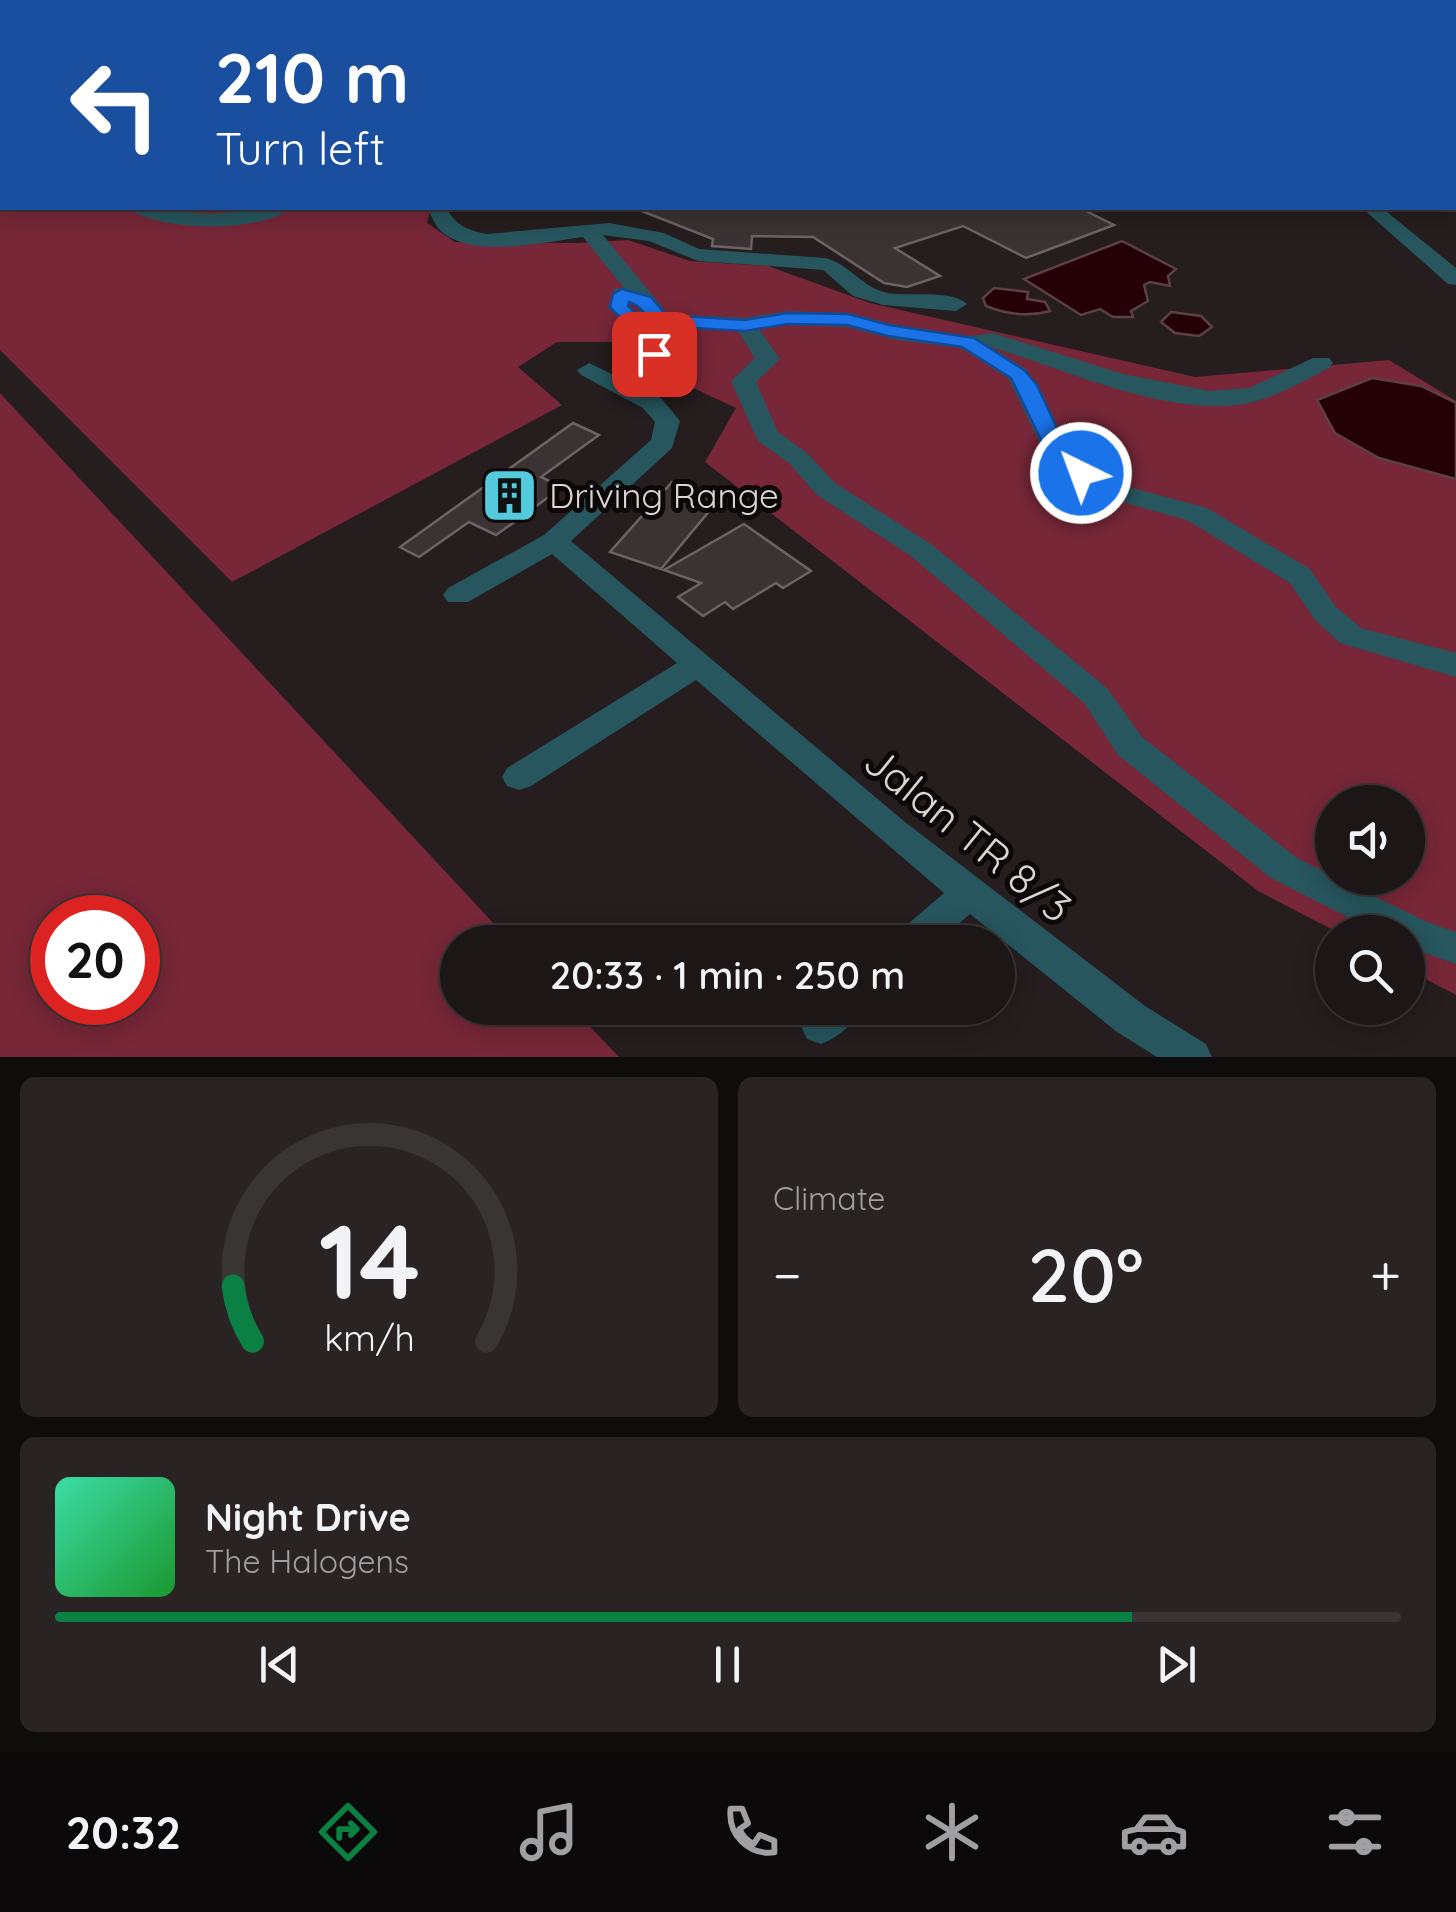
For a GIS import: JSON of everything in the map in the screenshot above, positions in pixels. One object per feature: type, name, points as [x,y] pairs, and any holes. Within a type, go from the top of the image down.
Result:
[{"type":"street","points":[[147,210],[177,218],[210,220],[274,210]]},
{"type":"street","points":[[438,210],[442,220],[460,232],[501,241],[588,230],[660,238],[698,255],[825,264],[843,270],[854,286],[868,294],[956,304]]},
{"type":"street","points":[[1373,210],[1456,279]]},
{"type":"street","points":[[588,230],[616,264],[634,297],[660,320],[745,325],[787,318],[848,320],[897,332],[993,340],[1172,393],[1233,398],[1265,391],[1321,363]]},
{"type":"street","points":[[634,297],[619,307],[650,337],[654,354],[669,371]]},
{"type":"street","points":[[745,325],[768,359],[743,381],[767,436],[798,458],[826,489],[921,550],[1096,696],[1130,746],[1284,868],[1415,934],[1456,948]]},
{"type":"street","points":[[952,339],[989,352],[1018,374],[1027,385],[1058,454],[1081,473],[1109,490],[1197,514],[1300,576],[1325,614],[1351,636],[1443,659],[1456,666]]},
{"type":"street","points":[[458,596],[554,541],[663,443],[668,421],[652,403],[589,370]]},
{"type":"street","name":"Jalan TR 8/3","points":[[554,541],[893,832],[1131,1019],[1192,1057]]},
{"type":"street","points":[[518,777],[700,664]]},
{"type":"street","points":[[932,925],[970,892]]},
{"type":"shaded area","points":[[0,210],[430,210],[427,223],[455,242],[628,240],[690,261],[768,266],[870,303],[1195,377],[1389,360],[1456,401],[1456,995],[1425,979],[1425,915],[1315,915],[1315,921],[1258,891],[705,462],[736,408],[672,378],[631,342],[557,342],[518,367],[562,405],[232,582],[0,350]]},
{"type":"shaded area","points":[[1122,241],[1176,269],[1168,276],[1170,286],[1150,282],[1144,285],[1148,301],[1131,311],[1133,317],[1113,317],[1100,309],[1081,315],[1024,279]]},
{"type":"shaded area","points":[[994,288],[1028,292],[1027,299],[1045,302],[1050,311],[1018,314],[986,306],[983,298]]},
{"type":"shaded area","points":[[1171,312],[1201,316],[1212,327],[1199,336],[1175,333],[1161,322]]},
{"type":"shaded area","points":[[1372,378],[1421,386],[1456,403],[1456,479],[1379,458],[1335,433],[1317,400]]},
{"type":"shaded area","points":[[0,393],[495,925],[440,925],[440,1025],[588,1025],[619,1057],[0,1057]]},
{"type":"building","points":[[639,210],[1084,210],[1114,225],[1026,258],[963,226],[895,248],[940,276],[907,287],[884,283],[813,237],[752,236],[751,249],[712,246],[713,239]]},
{"type":"building","name":"Driving Range","points":[[573,423],[599,435],[541,477],[562,487],[520,518],[496,535],[469,522],[419,557],[400,547]]},
{"type":"building","points":[[672,482],[721,497],[661,569],[610,552]]},
{"type":"building","points":[[744,524],[811,571],[783,588],[776,583],[733,609],[725,602],[703,616],[678,597],[701,583],[664,570]]},
{"type":"place","name":"Driving Range","points":[[510,496]]},
{"type":"route","points":[[654,354],[650,337],[619,307],[622,294],[645,300],[660,320],[745,325],[787,318],[848,320],[888,331],[968,342],[1018,374],[1027,385],[1043,428],[1058,454],[1081,473]]}]
